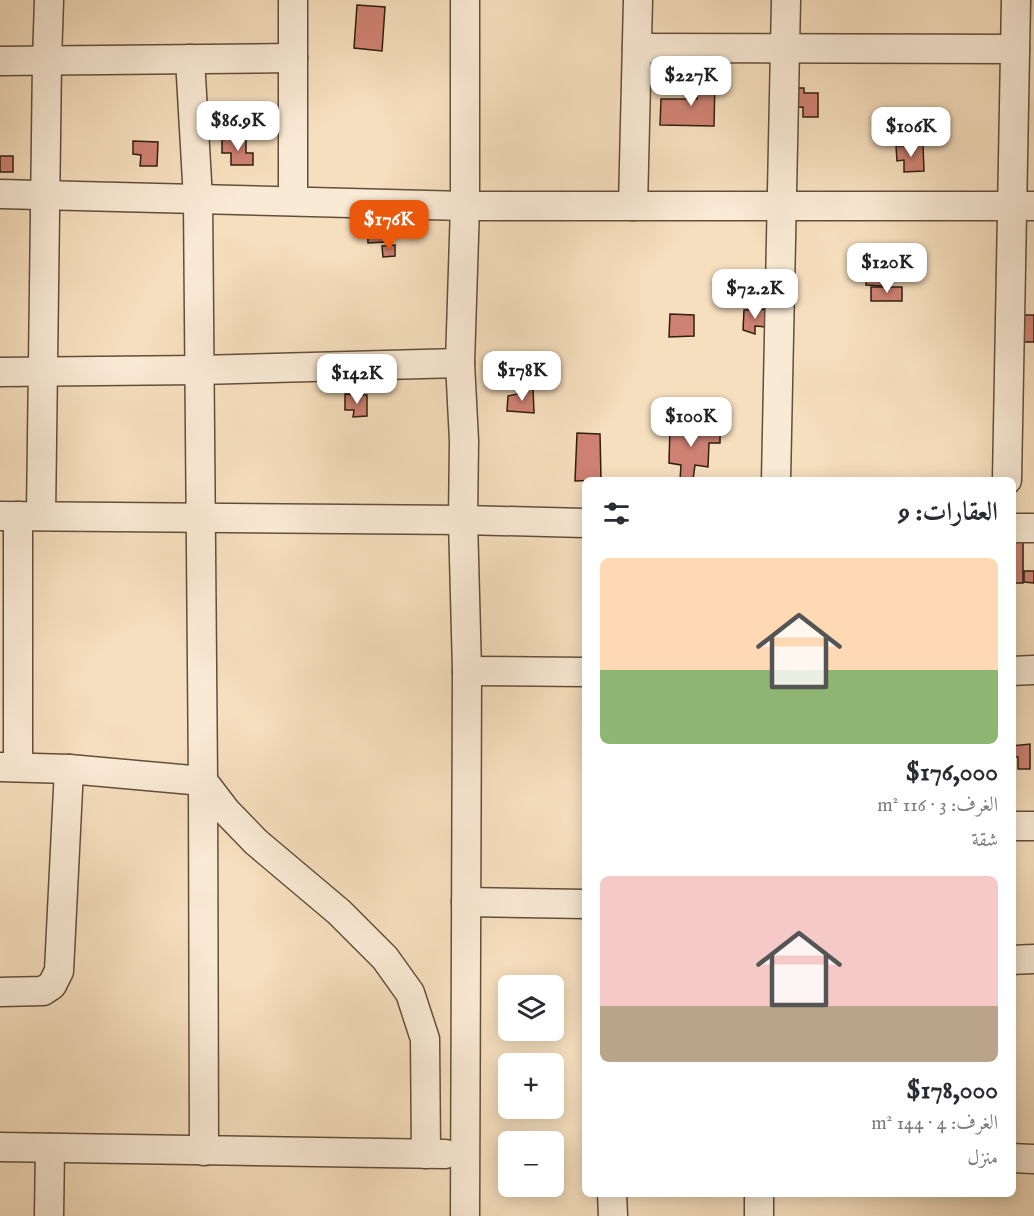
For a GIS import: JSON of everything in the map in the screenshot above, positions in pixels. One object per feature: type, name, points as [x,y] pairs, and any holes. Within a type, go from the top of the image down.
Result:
[{"type":"street","points":[[49,0],[43,372],[20,516],[9,767],[69,769],[203,781],[226,812],[256,842],[339,912],[385,958],[410,993],[425,1039],[426,1154]]},
{"type":"street","points":[[292,201],[293,0]]},
{"type":"street","points":[[465,0],[465,206],[460,363],[464,441],[463,520],[467,671],[465,1216]]},
{"type":"street","points":[[633,206],[638,0]]},
{"type":"street","points":[[776,477],[786,0]]},
{"type":"street","points":[[1007,477],[1024,206],[1015,49],[1016,0]]},
{"type":"street","points":[[637,48],[1015,49]]},
{"type":"street","points":[[0,61],[292,58]]},
{"type":"street","points":[[190,59],[198,199],[204,1151]]},
{"type":"street","points":[[0,194],[465,206],[1024,206]]},
{"type":"street","points":[[0,372],[199,370],[460,363]]},
{"type":"street","points":[[20,516],[582,523]]},
{"type":"street","points":[[1016,528],[1034,528]]},
{"type":"street","points":[[1016,671],[1034,670]]},
{"type":"street","points":[[467,671],[582,672]]},
{"type":"street","points":[[0,992],[43,991],[52,985],[59,971],[69,769]]},
{"type":"street","points":[[1016,826],[1034,826]]},
{"type":"street","points":[[466,902],[582,904]]},
{"type":"street","points":[[1016,960],[1034,959]]},
{"type":"street","points":[[0,1147],[465,1155]]},
{"type":"street","points":[[49,1216],[50,1148]]},
{"type":"street","points":[[1016,1158],[1034,1159]]},
{"type":"street","points":[[612,1197],[613,1216]]},
{"type":"street","points":[[759,1197],[759,1216]]},
{"type":"building","points":[[357,5],[385,7],[382,51],[354,48]]},
{"type":"building","points":[[697,77],[715,78],[714,126],[660,125],[661,99],[697,99]]},
{"type":"building","points":[[791,88],[804,88],[804,93],[818,93],[818,117],[803,117],[803,107],[791,108]]},
{"type":"building","points":[[222,139],[246,139],[246,153],[253,153],[253,165],[231,165],[231,153],[222,153]]},
{"type":"building","points":[[133,141],[158,142],[157,166],[140,166],[141,155],[133,154]]},
{"type":"building","points":[[923,145],[924,171],[904,172],[904,160],[897,161],[896,146]]},
{"type":"building","points":[[0,156],[13,156],[13,172],[0,172]]},
{"type":"building","points":[[384,199],[385,242],[368,243],[366,200]]},
{"type":"building","points":[[395,245],[395,256],[383,257],[382,246]]},
{"type":"building","points":[[855,251],[865,251],[865,265],[855,266]]},
{"type":"building","points":[[867,275],[882,276],[882,286],[866,285]]},
{"type":"building","points":[[871,287],[902,287],[902,301],[871,301]]},
{"type":"building","points":[[768,309],[766,327],[755,326],[755,334],[743,330],[744,310]]},
{"type":"building","points":[[670,314],[694,315],[694,336],[669,337]]},
{"type":"building","points":[[1024,315],[1034,315],[1034,342],[1023,342]]},
{"type":"building","points":[[533,388],[534,413],[507,411],[508,396],[522,393],[521,389]]},
{"type":"building","points":[[345,394],[367,395],[367,416],[353,417],[354,410],[345,410]]},
{"type":"building","points":[[670,427],[720,429],[720,443],[709,443],[708,467],[695,465],[693,477],[680,477],[681,465],[669,463]]},
{"type":"building","points":[[577,433],[600,434],[601,477],[582,477],[582,481],[575,481]]},
{"type":"building","points":[[1016,535],[1023,535],[1023,583],[1016,583]]},
{"type":"building","points":[[1024,571],[1034,571],[1034,583],[1024,582]]},
{"type":"building","points":[[1030,744],[1030,769],[1018,769],[1016,746]]}]
